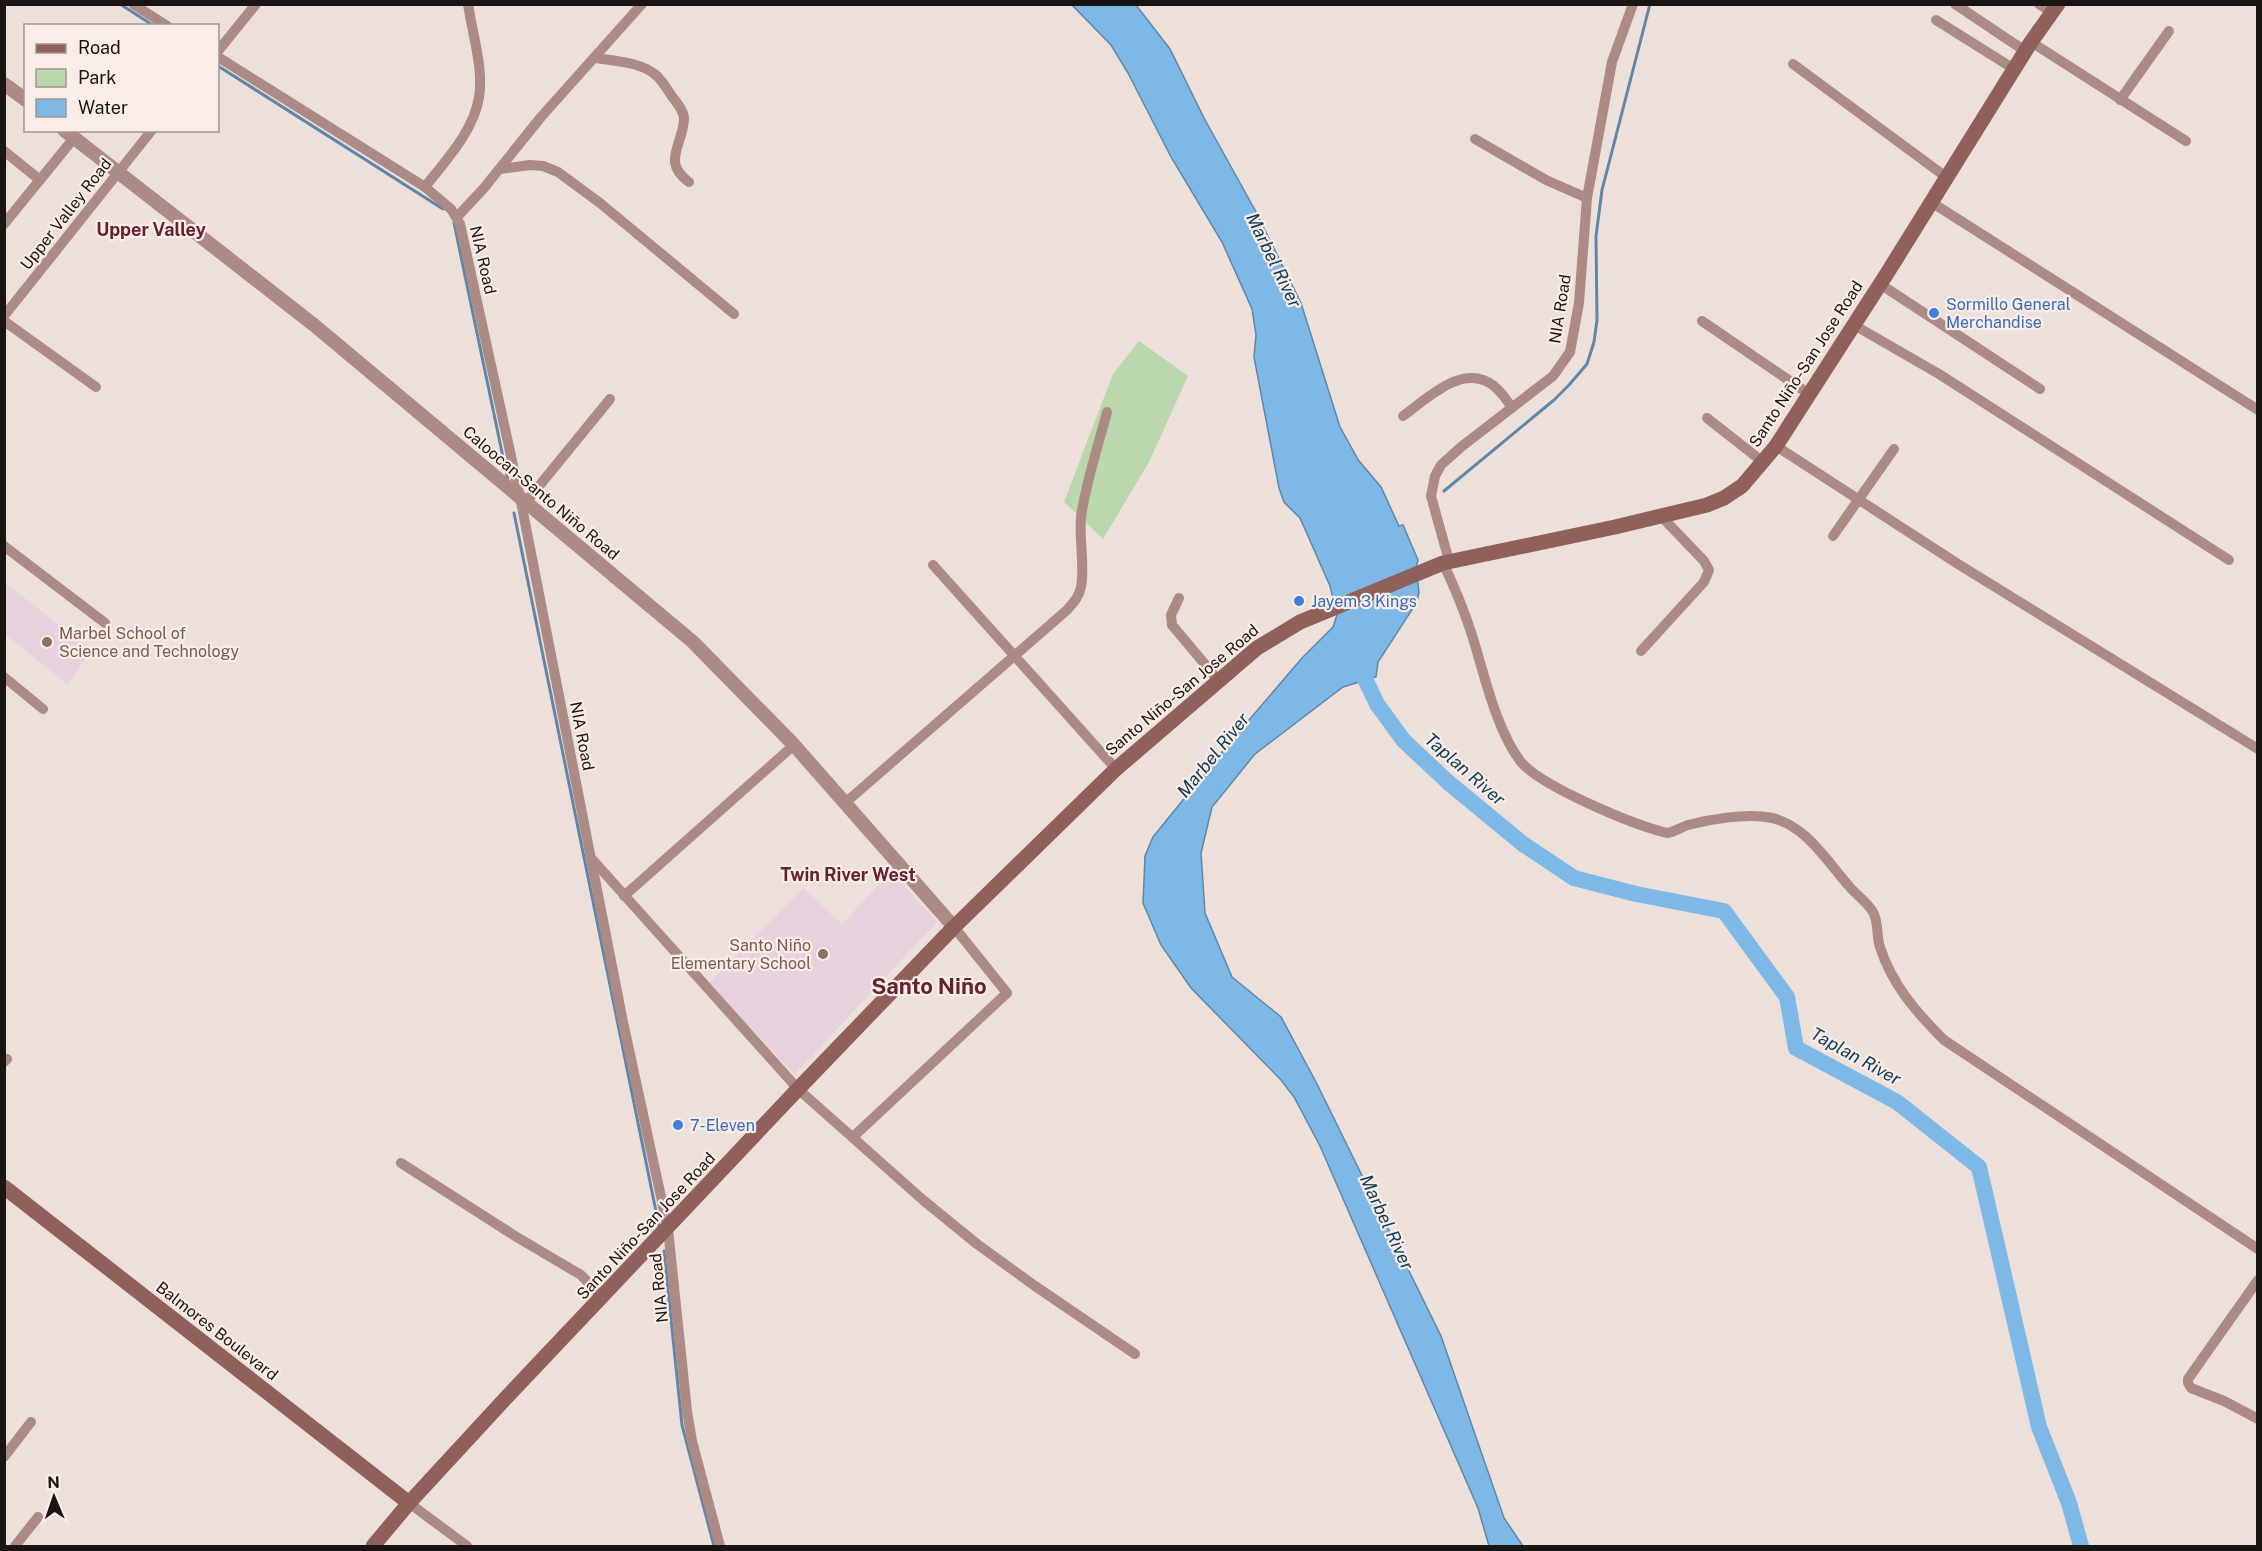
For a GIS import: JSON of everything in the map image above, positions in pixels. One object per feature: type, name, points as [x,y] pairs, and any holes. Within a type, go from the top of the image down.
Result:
[{"type":"main road","name":"Santo Niño-San Jose Road","points":[[373,1546],[409,1503],[798,1089],[954,927],[1116,769],[1271,638],[1322,612],[1446,562],[1661,516],[1724,498],[1742,486],[1776,446],[1854,325],[2014,69],[2049,7]]},
{"type":"main road","name":"Balmores Boulevard","points":[[4,1187],[409,1503]]},
{"type":"street","points":[[133,4],[163,24]]},
{"type":"street","points":[[219,50],[256,4]]},
{"type":"street","points":[[425,188],[467,129],[479,98],[480,78],[468,4]]},
{"type":"street","points":[[457,217],[642,4]]},
{"type":"street","name":"NIA Road","points":[[1633,4],[1612,62],[1587,198],[1580,303],[1570,352],[1553,376],[1451,455],[1441,465],[1431,487],[1433,508],[1446,562],[1503,730],[1521,762],[1541,779],[1616,814],[1667,833],[1686,826],[1734,818],[1776,818],[1791,826],[1820,852],[1846,884],[1872,910],[1876,917],[1881,950],[1904,996],[1944,1040],[2258,1249]]},
{"type":"street","points":[[1955,4],[2186,141]]},
{"type":"street","points":[[1936,20],[2014,69]]},
{"type":"street","points":[[2120,100],[2169,31]]},
{"type":"street","name":"NIA Road","points":[[219,58],[425,188],[452,209],[457,217],[465,241],[523,500],[630,1056],[668,1229],[687,1411],[692,1441],[720,1546]]},
{"type":"street","points":[[596,58],[639,66],[657,76],[662,82],[684,116],[675,163],[678,171],[689,182]]},
{"type":"street","points":[[1793,64],[1946,177]]},
{"type":"street","points":[[4,84],[24,99]]},
{"type":"street","name":"Upper Valley Road","points":[[4,316],[150,132]]},
{"type":"street","points":[[6,219],[40,180],[69,134]]},
{"type":"street","name":"Caloocan-Santo Niño Road","points":[[69,134],[314,325],[693,642],[794,745],[954,927]]},
{"type":"street","points":[[1475,139],[1546,180],[1587,198]]},
{"type":"street","points":[[4,151],[40,180]]},
{"type":"street","points":[[500,169],[530,165],[543,166],[558,172],[600,203],[734,314]]},
{"type":"street","points":[[1931,202],[2258,410]]},
{"type":"street","points":[[1880,284],[2040,389]]},
{"type":"street","points":[[4,321],[96,387]]},
{"type":"street","points":[[1702,321],[1809,394]]},
{"type":"street","points":[[1854,325],[1939,374],[2229,560]]},
{"type":"street","points":[[1403,416],[1450,382],[1466,378],[1480,379],[1493,385],[1512,408]]},
{"type":"street","points":[[523,500],[610,399]]},
{"type":"street","points":[[845,803],[1078,598],[1082,585],[1080,541],[1086,488],[1107,412]]},
{"type":"street","points":[[1707,418],[1763,462]]},
{"type":"street","points":[[1776,446],[1958,564],[2258,749]]},
{"type":"street","points":[[1833,536],[1894,449]]},
{"type":"street","points":[[1641,651],[1704,582],[1709,570],[1704,561],[1661,516]]},
{"type":"street","points":[[4,546],[105,623]]},
{"type":"street","points":[[933,565],[1116,769]]},
{"type":"street","points":[[1179,598],[1172,615],[1172,624],[1219,681]]},
{"type":"street","points":[[4,677],[43,709]]},
{"type":"street","points":[[624,896],[794,745]]},
{"type":"street","points":[[591,858],[798,1089],[923,1200],[977,1244],[1135,1354]]},
{"type":"street","points":[[853,1137],[1007,993],[954,927]]},
{"type":"street","points":[[401,1163],[514,1236],[581,1275],[603,1298]]},
{"type":"street","points":[[2258,1280],[2188,1381],[2192,1388],[2224,1401],[2258,1419]]},
{"type":"street","points":[[4,1457],[31,1422]]},
{"type":"street","points":[[409,1503],[466,1546]]},
{"type":"street","points":[[15,1546],[38,1517]]},
{"type":"shaded area","name":"Marbel School of Science and Technology","points":[[5,583],[91,650],[68,685],[5,634]]},
{"type":"shaded area","name":"Santo Niño Elementary School","points":[[891,872],[937,922],[795,1074],[708,984],[803,888],[842,924]]},
{"type":"green space","points":[[1139,341],[1188,376],[1149,462],[1103,539],[1064,502],[1113,374]]},
{"type":"water","name":"Marbel River","points":[[1072,5],[1136,5],[1170,49],[1301,303],[1340,427],[1359,461],[1381,487],[1399,526],[1403,525],[1418,560],[1416,568],[1419,592],[1417,602],[1378,662],[1376,677],[1343,687],[1255,754],[1212,807],[1201,853],[1205,913],[1232,977],[1281,1017],[1316,1082],[1441,1336],[1504,1518],[1523,1546],[1489,1546],[1478,1508],[1320,1146],[1294,1097],[1281,1080],[1191,988],[1161,945],[1143,903],[1145,856],[1153,837],[1302,658],[1333,627],[1337,615],[1330,586],[1300,518],[1284,502],[1279,488],[1254,357],[1256,335],[1252,309],[1222,242],[1171,157],[1128,73],[1111,45]]},
{"type":"waterway","points":[[120,4],[151,24]]},
{"type":"waterway","points":[[1444,491],[1554,400],[1587,364],[1594,342],[1597,320],[1596,236],[1602,190],[1650,4]]},
{"type":"waterway","points":[[219,67],[443,209]]},
{"type":"waterway","points":[[454,223],[508,481]]},
{"type":"waterway","points":[[514,513],[659,1226]]},
{"type":"waterway","name":"Taplan River","points":[[1356,660],[1377,704],[1404,741],[1449,783],[1523,844],[1574,878],[1636,894],[1724,911],[1787,997],[1796,1048],[1897,1102],[1979,1167],[2039,1427],[2069,1503],[2081,1546]]},
{"type":"waterway","points":[[664,1251],[682,1425],[714,1546]]},
{"type":"place","name":"Sormillo General Merchandise","points":[[1934,313]]},
{"type":"place","name":"Jayem 3 Kings","points":[[1299,601]]},
{"type":"place","name":"Marbel School of Science and Technology","points":[[47,642]]},
{"type":"place","name":"Santo Niño Elementary School","points":[[823,954]]},
{"type":"place","name":"7-Eleven","points":[[678,1125]]},
{"type":"district","name":"Upper Valley","points":[[151,229]]},
{"type":"district","name":"Twin River West","points":[[848,874]]},
{"type":"district","name":"Santo Niño","points":[[929,986]]}]
